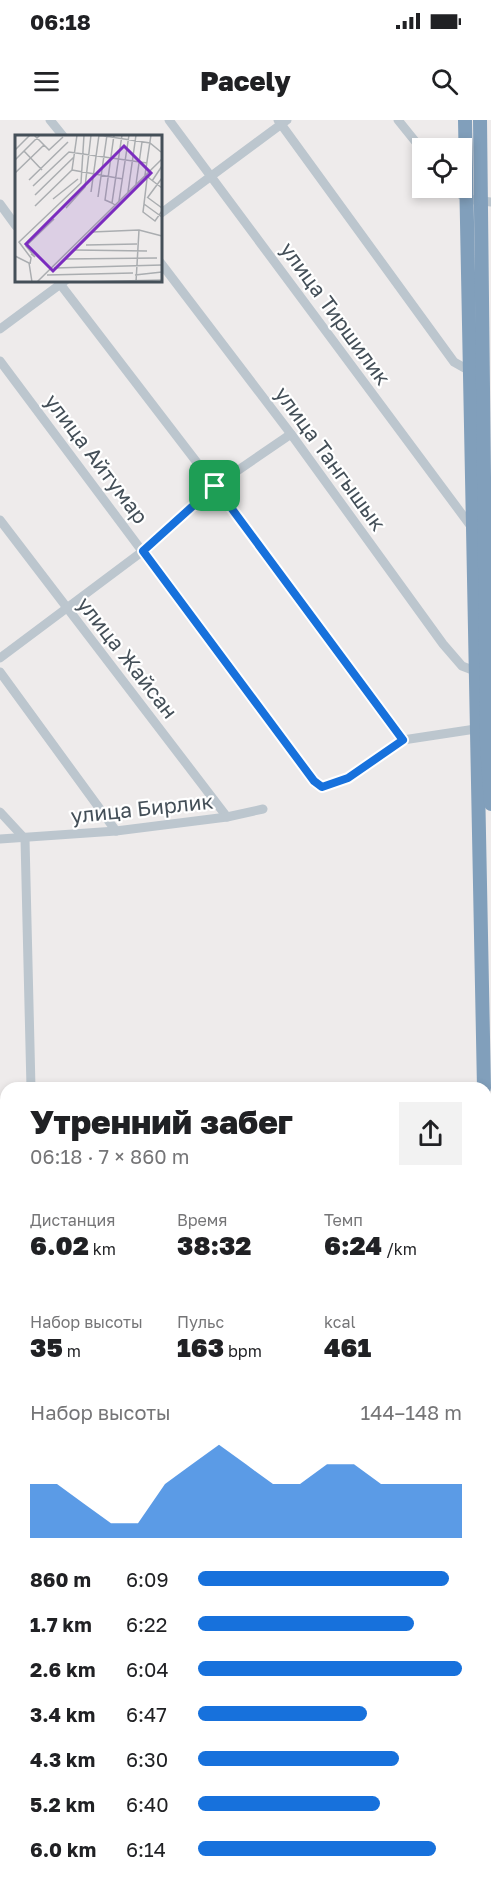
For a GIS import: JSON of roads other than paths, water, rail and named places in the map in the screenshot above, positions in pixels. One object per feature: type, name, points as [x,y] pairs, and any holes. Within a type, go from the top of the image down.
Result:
[{"type":"highway","points":[[465,120],[475,671],[491,804]]},
{"type":"highway","points":[[480,120],[486,201],[482,728],[484,1082]]},
{"type":"street","points":[[50,120],[62,135]]},
{"type":"street","name":"улица Тиршилик","points":[[169,120],[473,529]]},
{"type":"street","points":[[399,120],[413,138]]},
{"type":"street","points":[[162,213],[212,177],[282,121],[454,362],[470,371]]},
{"type":"street","points":[[467,199],[486,201]]},
{"type":"street","points":[[0,204],[15,225]]},
{"type":"street","name":"улица Тангышык","points":[[162,265],[291,434],[443,644],[462,666],[475,671]]},
{"type":"street","points":[[0,329],[61,282],[403,740],[482,728]]},
{"type":"street","name":"улица Айтумар","points":[[0,361],[314,781],[322,787],[348,778],[403,740]]},
{"type":"street","points":[[0,658],[65,607],[143,551],[215,486],[291,434]]},
{"type":"street","name":"улица Жайсан","points":[[0,520],[227,817]]},
{"type":"street","points":[[0,672],[116,831]]},
{"type":"street","name":"улица Бирлик","points":[[0,839],[116,831],[227,817],[263,809]]},
{"type":"street","points":[[0,812],[25,839],[31,1082]]}]
